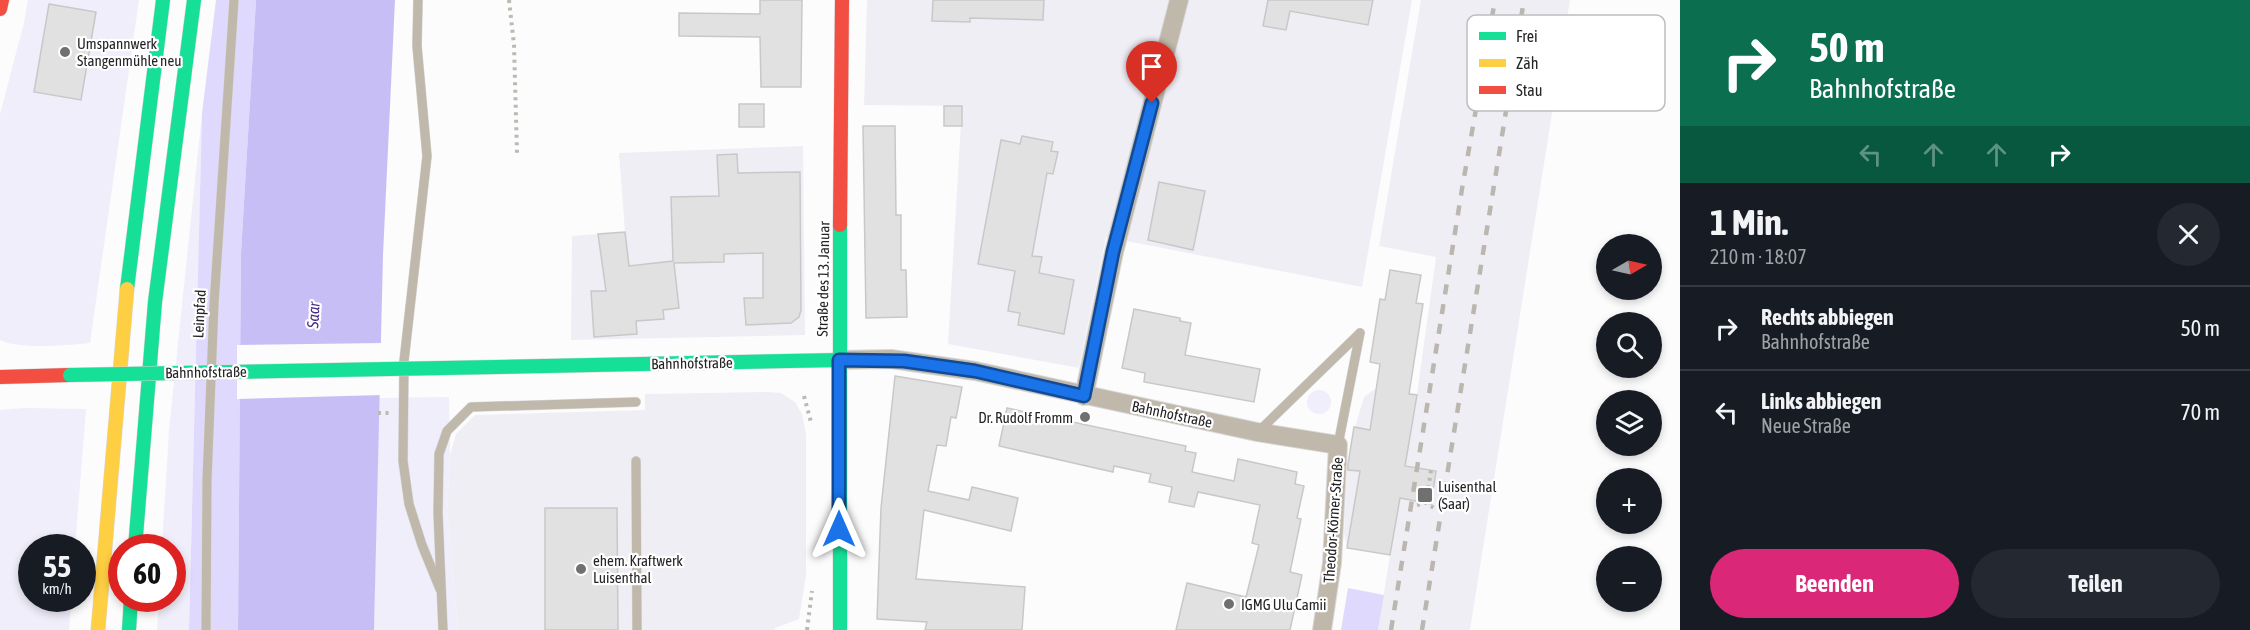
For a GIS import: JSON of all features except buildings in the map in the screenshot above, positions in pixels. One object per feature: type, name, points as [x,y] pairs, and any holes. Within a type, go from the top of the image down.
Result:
[{"type":"main road","points":[[0,9],[2,0]]},
{"type":"main road","points":[[98,630],[125,301],[163,0]]},
{"type":"main road","points":[[136,534],[155,302],[194,0]]},
{"type":"main road","name":"Straße des 13. Januar","points":[[840,630],[839,360],[842,0]]},
{"type":"main road","name":"Bahnhofstraße","points":[[0,377],[839,360]]},
{"type":"main road","name":"Bahnhofstraße","points":[[0,362],[38,377]]},
{"type":"main road","points":[[129,630],[130,612]]},
{"type":"street","points":[[1084,396],[1113,252],[1179,0]]},
{"type":"street","name":"Bahnhofstraße","points":[[839,360],[904,361],[975,371],[1257,432],[1338,445]]},
{"type":"street","name":"Theodor-Körner-Straße","points":[[1322,630],[1332,563],[1338,445]]},
{"type":"lane","name":"Leinpfad","points":[[206,630],[207,480],[214,304],[234,0]]},
{"type":"lane","points":[[418,0],[417,46],[427,156],[404,361],[403,461],[410,504],[422,545],[440,589]]},
{"type":"lane","points":[[1257,432],[1360,333],[1338,445]]},
{"type":"lane","points":[[443,630],[440,589],[439,454],[447,430],[471,407],[636,402]]},
{"type":"lane","points":[[636,461],[637,630]]},
{"type":"path","points":[[509,0],[514,45],[517,153]]},
{"type":"path","points":[[1426,503],[1431,470]]},
{"type":"path","points":[[1417,505],[1426,503],[1434,508]]},
{"type":"shaded area","points":[[28,0],[139,0],[90,343],[31,346],[0,340],[0,114]]},
{"type":"shaded area","points":[[216,0],[256,0],[241,253],[238,630],[189,630],[202,113]]},
{"type":"shaded area","points":[[867,0],[1412,0],[1362,287],[1106,237],[1079,368],[948,344],[962,106],[864,105]]},
{"type":"shaded area","points":[[1421,0],[1570,0],[1568,15],[1467,15],[1467,111],[1552,111],[1470,630],[1378,630],[1390,555],[1347,548],[1344,533],[1347,469],[1355,427],[1364,397],[1376,388],[1417,394],[1436,257],[1379,246]]},
{"type":"shaded area","points":[[202,113],[189,630],[157,630],[158,612],[186,612],[186,534],[163,534],[169,430]]},
{"type":"shaded area","points":[[803,146],[805,335],[571,340],[572,236],[625,232],[619,153]]},
{"type":"shaded area","points":[[1319,390],[1328,393],[1331,402],[1328,411],[1319,414],[1310,411],[1307,402],[1310,393]]},
{"type":"shaded area","points":[[781,393],[795,402],[802,414],[806,434],[806,575],[799,619],[775,628],[775,630],[458,630],[447,512],[450,455],[456,434],[475,415],[645,410],[645,394]]},
{"type":"shaded area","points":[[449,397],[450,455],[447,512],[458,630],[374,630],[378,398]]},
{"type":"shaded area","points":[[86,409],[76,534],[18,534],[18,612],[70,612],[69,630],[0,630],[0,410]]},
{"type":"shaded area","points":[[1348,588],[1384,595],[1378,630],[1341,630]]},
{"type":"water","name":"Saar","points":[[256,0],[395,0],[383,255],[374,630],[238,630],[241,253]]},
{"type":"pier","points":[[383,343],[382,395],[237,399],[237,345]]},
{"type":"railway","points":[[1492,15],[1495,0]]},
{"type":"railway","points":[[1522,15],[1524,0]]},
{"type":"railway","points":[[1391,630],[1476,111]]},
{"type":"railway","points":[[1422,630],[1506,111]]},
{"type":"traffic: fast","points":[[127,289],[163,0]]},
{"type":"traffic: fast","points":[[136,534],[155,302],[194,0]]},
{"type":"traffic: fast","points":[[840,225],[840,630]]},
{"type":"traffic: fast","points":[[544,366],[839,360]]},
{"type":"traffic: fast","points":[[70,375],[544,366]]},
{"type":"traffic: fast","points":[[129,630],[130,612]]},
{"type":"traffic: slow","points":[[98,630],[127,289]]},
{"type":"traffic: jam","points":[[0,9],[2,0]]},
{"type":"traffic: jam","points":[[840,225],[842,0]]},
{"type":"traffic: jam","points":[[0,377],[70,375]]},
{"type":"place","name":"Umspannwerk Stangenmühle neu","points":[[65,52]]},
{"type":"place","name":"Dr. Rudolf Fromm","points":[[1085,417]]},
{"type":"place","name":"Luisenthal (Saar)","points":[[1425,495]]},
{"type":"place","name":"ehem. Kraftwerk Luisenthal","points":[[581,569]]},
{"type":"place","name":"IGMG Ulu Camii","points":[[1229,604]]},
{"type":"route","points":[[839,529],[839,360],[891,359],[975,371],[1084,396],[1113,252],[1152,103]]}]
